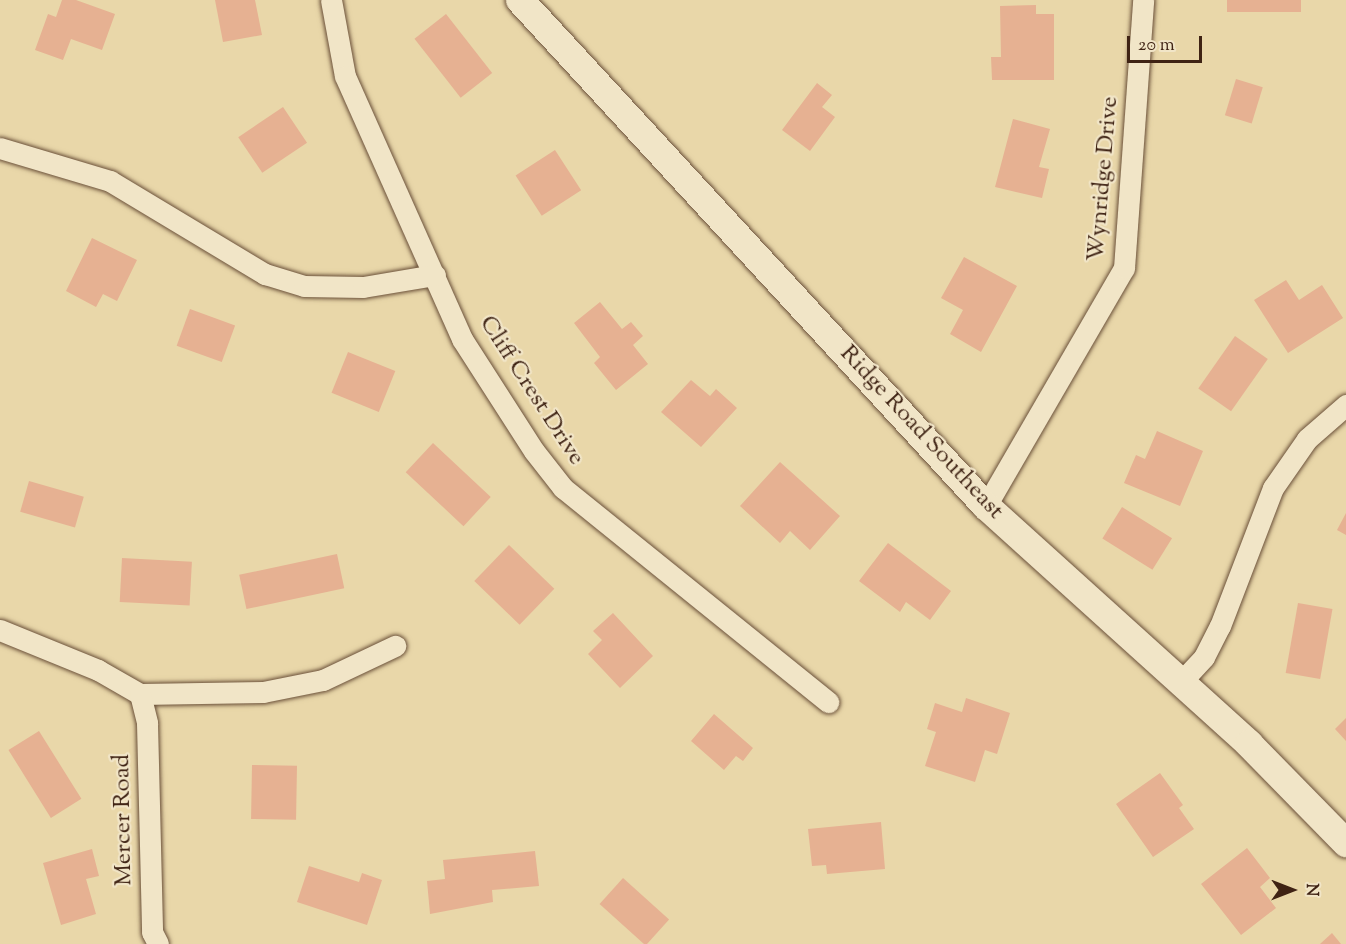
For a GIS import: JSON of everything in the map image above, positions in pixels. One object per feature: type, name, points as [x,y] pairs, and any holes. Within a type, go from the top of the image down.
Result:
[{"type":"street","name":"Cliff Crest Drive","points":[[331,0],[345,76],[462,339],[534,451],[563,488],[828,702]]},
{"type":"street","name":"Ridge Road Southeast","points":[[520,0],[986,506],[1249,744],[1346,843]]},
{"type":"street","name":"Wynridge Drive","points":[[986,506],[1124,268],[1143,0]]},
{"type":"street","points":[[0,148],[111,181],[265,274],[304,286],[363,287],[435,275]]},
{"type":"street","points":[[1180,683],[1204,657],[1220,626],[1273,488],[1307,440],[1346,405]]},
{"type":"street","points":[[0,630],[69,658],[140,694],[263,692],[323,680],[395,646]]},
{"type":"street","name":"Mercer Road","points":[[140,694],[147,723],[152,932],[158,944]]},
{"type":"building","points":[[62,0],[76,0],[115,14],[102,50],[71,39],[63,60],[35,50],[48,14],[56,17]]},
{"type":"building","points":[[215,0],[255,0],[262,35],[223,42]]},
{"type":"building","points":[[1227,0],[1301,0],[1301,12],[1227,12]]},
{"type":"building","points":[[1036,5],[1036,14],[1054,14],[1054,80],[992,80],[991,57],[1001,57],[1000,6]]},
{"type":"building","points":[[446,14],[492,73],[461,98],[414,39]]},
{"type":"building","points":[[1236,79],[1263,87],[1252,124],[1225,115]]},
{"type":"building","points":[[817,83],[832,95],[822,107],[835,117],[810,151],[782,130]]},
{"type":"building","points":[[283,107],[307,143],[262,173],[238,137]]},
{"type":"building","points":[[1013,119],[1050,129],[1039,167],[1049,169],[1042,198],[995,187]]},
{"type":"building","points":[[555,150],[581,190],[542,216],[516,176]]},
{"type":"building","points":[[92,238],[137,260],[117,301],[103,294],[96,307],[66,291]]},
{"type":"building","points":[[964,257],[1017,286],[981,352],[950,334],[963,310],[941,298]]},
{"type":"building","points":[[1286,280],[1299,300],[1322,285],[1343,318],[1288,353],[1254,300]]},
{"type":"building","points":[[600,302],[622,329],[631,322],[643,336],[633,345],[648,364],[616,390],[594,363],[600,357],[574,323]]},
{"type":"building","points":[[190,309],[235,325],[222,362],[177,346]]},
{"type":"building","points":[[1235,336],[1268,359],[1231,411],[1198,388]]},
{"type":"building","points":[[348,352],[395,371],[379,412],[332,393]]},
{"type":"building","points":[[691,380],[710,396],[716,389],[737,408],[701,447],[661,412]]},
{"type":"building","points":[[1157,431],[1203,451],[1180,506],[1124,483],[1136,455],[1145,459]]},
{"type":"building","points":[[433,443],[491,497],[463,526],[406,472]]},
{"type":"building","points":[[780,462],[840,516],[810,550],[790,531],[780,543],[740,506]]},
{"type":"building","points":[[29,481],[84,497],[75,527],[20,512]]},
{"type":"building","points":[[1122,507],[1172,538],[1152,570],[1102,538]]},
{"type":"building","points":[[1346,513],[1346,535],[1337,530]]},
{"type":"building","points":[[888,543],[951,591],[930,620],[906,602],[900,612],[859,581]]},
{"type":"building","points":[[509,545],[554,589],[520,625],[474,581]]},
{"type":"building","points":[[337,554],[344,588],[246,609],[239,575]]},
{"type":"building","points":[[122,558],[192,562],[190,606],[120,602]]},
{"type":"building","points":[[1298,603],[1332,609],[1320,679],[1286,673]]},
{"type":"building","points":[[613,613],[653,656],[620,688],[588,654],[602,640],[593,631]]},
{"type":"building","points":[[966,698],[1010,713],[997,754],[985,750],[975,782],[925,766],[936,732],[927,729],[935,703],[962,712]]},
{"type":"building","points":[[714,714],[753,748],[743,761],[736,756],[724,770],[691,741]]},
{"type":"building","points":[[1346,718],[1346,741],[1335,729]]},
{"type":"building","points":[[39,731],[81,799],[51,818],[8,750]]},
{"type":"building","points":[[252,765],[297,766],[296,820],[251,819]]},
{"type":"building","points":[[1160,773],[1183,805],[1179,808],[1194,829],[1153,857],[1116,804]]},
{"type":"building","points":[[881,822],[885,869],[827,874],[826,865],[812,866],[808,829]]},
{"type":"building","points":[[1247,848],[1270,878],[1260,887],[1276,908],[1241,935],[1201,884]]},
{"type":"building","points":[[92,849],[99,876],[86,879],[96,914],[61,925],[43,863]]},
{"type":"building","points":[[535,851],[539,886],[492,890],[493,902],[430,914],[427,881],[445,879],[443,860]]},
{"type":"building","points":[[309,866],[359,882],[362,873],[382,880],[367,925],[297,902]]},
{"type":"building","points":[[623,878],[669,919],[647,944],[644,944],[600,904]]},
{"type":"building","points":[[1332,933],[1341,944],[1320,944]]}]
